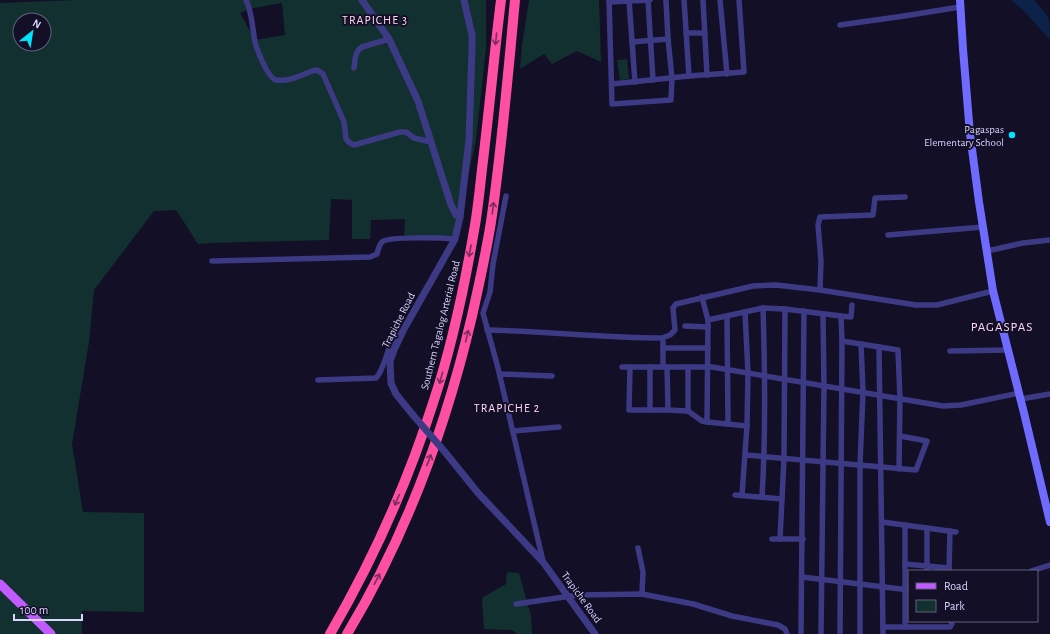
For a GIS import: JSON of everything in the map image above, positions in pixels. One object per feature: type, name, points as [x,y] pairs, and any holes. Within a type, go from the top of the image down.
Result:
[{"type":"highway","name":"Southern Tagalog Arterial Road","points":[[330,634],[347,605],[376,548],[400,493],[434,399],[450,343],[465,280],[476,223],[501,0]]},
{"type":"highway","points":[[348,634],[389,556],[412,506],[449,404],[480,281],[491,222],[501,142],[515,0]]},
{"type":"highway","points":[[326,634],[347,605]]},
{"type":"main road","points":[[960,4],[970,134],[993,291],[1050,522]]},
{"type":"main road","points":[[0,584],[51,634]]},
{"type":"street","points":[[246,0],[252,17],[256,47],[269,75],[274,80],[283,80],[318,70],[323,74],[344,122],[346,140],[354,145],[400,132],[406,132],[414,138],[431,142]]},
{"type":"street","points":[[362,0],[388,39],[418,101],[451,205],[456,214],[460,217]]},
{"type":"street","name":"Trapiche Road","points":[[464,0],[472,35],[472,48],[469,140],[460,217],[454,239],[394,350],[390,362],[391,383],[396,394],[478,493],[543,562],[595,634]]},
{"type":"street","points":[[653,80],[649,0],[609,1],[612,104],[671,100],[672,78],[666,0]]},
{"type":"street","points":[[684,0],[689,76]]},
{"type":"street","points":[[703,0],[707,75]]},
{"type":"street","points":[[720,0],[727,74]]},
{"type":"street","points":[[612,84],[744,72],[739,0]]},
{"type":"street","points":[[629,1],[635,82]]},
{"type":"street","points":[[840,25],[904,16],[960,4]]},
{"type":"street","points":[[686,33],[705,33]]},
{"type":"street","points":[[354,68],[358,49],[388,39]]},
{"type":"street","points":[[632,42],[668,39]]},
{"type":"street","points":[[506,196],[493,264],[490,292],[482,313],[500,374],[543,562]]},
{"type":"street","points":[[820,290],[821,261],[818,225],[820,217],[872,215],[874,198],[905,197]]},
{"type":"street","points":[[888,235],[983,227]]},
{"type":"street","points":[[212,261],[370,257],[377,254],[379,246],[386,240],[408,238],[454,239]]},
{"type":"street","points":[[987,251],[1023,243],[1050,240]]},
{"type":"street","points":[[487,330],[662,338],[670,335],[675,330],[673,308],[676,304],[753,286],[776,285],[820,290],[916,306],[937,305],[993,291]]},
{"type":"street","points":[[702,297],[708,320],[707,422]]},
{"type":"street","points":[[708,320],[763,308],[785,309],[851,317],[852,305]]},
{"type":"street","points":[[762,497],[765,456],[766,376],[763,308]]},
{"type":"street","points":[[780,539],[784,458],[785,309]]},
{"type":"street","points":[[801,634],[804,460],[804,311]]},
{"type":"street","points":[[742,495],[747,426],[748,373],[746,312]]},
{"type":"street","points":[[821,634],[824,386],[823,314]]},
{"type":"street","points":[[727,316],[728,424]]},
{"type":"street","points":[[840,634],[840,463],[842,389],[841,316]]},
{"type":"street","points":[[685,326],[708,327]]},
{"type":"street","points":[[318,380],[376,378],[383,368],[390,346],[396,335],[404,329]]},
{"type":"street","points":[[842,341],[898,350],[900,399],[899,469]]},
{"type":"street","points":[[860,634],[860,465],[863,392],[861,344]]},
{"type":"street","points":[[668,410],[663,345],[708,348]]},
{"type":"street","points":[[879,347],[881,396],[883,634]]},
{"type":"street","points":[[950,352],[1008,350]]},
{"type":"street","points":[[622,367],[708,366],[943,406],[961,405],[1020,396],[1050,394]]},
{"type":"street","points":[[630,367],[629,410],[688,410],[702,421],[747,426]]},
{"type":"street","points":[[650,367],[650,410]]},
{"type":"street","points":[[688,367],[688,410]]},
{"type":"street","points":[[500,374],[552,376]]},
{"type":"street","points":[[513,431],[559,427]]},
{"type":"street","points":[[746,455],[916,470],[926,441],[900,436]]},
{"type":"street","points":[[735,495],[782,499]]},
{"type":"street","points":[[882,522],[953,532],[949,570],[905,564]]},
{"type":"street","points":[[905,525],[907,590],[905,627]]},
{"type":"street","points":[[927,528],[927,568]]},
{"type":"street","points":[[772,539],[803,539]]},
{"type":"street","points":[[638,548],[643,572],[642,594]]},
{"type":"street","points":[[1034,570],[1050,565]]},
{"type":"street","points":[[802,577],[907,590]]},
{"type":"street","points":[[516,604],[568,596],[642,594],[693,604],[732,616],[778,625],[785,629],[787,634]]},
{"type":"street","points":[[884,627],[905,627],[928,624],[950,627],[951,622]]},
{"type":"green space","points":[[75,0],[486,0],[486,48],[476,140],[455,239],[404,239],[405,219],[371,220],[370,239],[352,239],[352,200],[331,199],[329,240],[198,244],[176,210],[154,211],[94,290],[89,342],[72,444],[83,512],[144,513],[144,612],[82,611],[82,634],[0,634],[0,3]],"holes":[[[282,3],[285,35],[255,40],[240,13],[249,9]]]},
{"type":"green space","points":[[529,0],[599,0],[601,62],[577,51],[552,64],[544,54],[520,69]]},
{"type":"green space","points":[[627,59],[629,79],[620,80],[617,60]]},
{"type":"green space","points":[[507,572],[519,573],[531,616],[532,634],[517,634],[512,630],[484,629],[482,598],[506,584]]},
{"type":"water","points":[[1011,0],[1034,0],[1048,18],[1050,26],[1050,40],[1023,10]]},
{"type":"place","name":"Pagaspas Elementary School","points":[[1012,135]]},
{"type":"district","name":"TRAPICHE 3","points":[[375,20]]},
{"type":"district","name":"PAGASPAS","points":[[1002,326]]},
{"type":"district","name":"TRAPICHE 2","points":[[507,408]]}]
